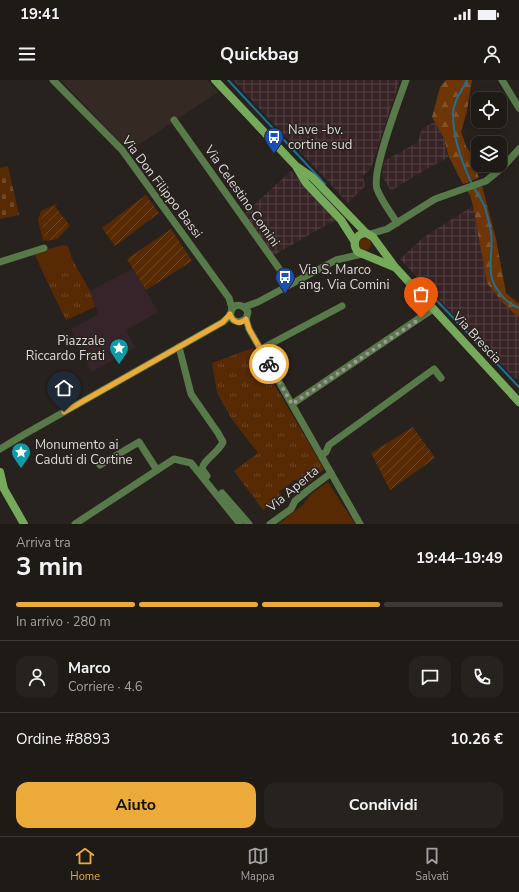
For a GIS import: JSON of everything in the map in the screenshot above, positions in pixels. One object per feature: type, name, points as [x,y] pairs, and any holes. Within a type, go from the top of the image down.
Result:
[{"type":"main road","name":"Via Brescia","points":[[215,80],[296,166],[312,177],[372,237],[394,267],[519,402]]},
{"type":"main road","name":"Via Brescia","points":[[296,166],[306,184],[341,220],[356,249],[394,267]]},
{"type":"main road","points":[[354,243],[359,235],[372,237],[375,247],[372,252],[364,254]]},
{"type":"main road","points":[[1,474],[4,489],[24,524]]},
{"type":"street","name":"Via Don Filippo Bassi","points":[[53,80],[122,150],[229,298],[261,349]]},
{"type":"street","points":[[397,224],[377,189],[376,176],[380,158],[406,80]]},
{"type":"street","points":[[502,80],[519,108]]},
{"type":"street","name":"Via Celestino Comini","points":[[174,120],[290,284]]},
{"type":"street","points":[[372,237],[397,224],[435,199],[486,181],[503,167],[519,149]]},
{"type":"street","points":[[349,256],[354,243]]},
{"type":"street","points":[[0,262],[44,248]]},
{"type":"street","points":[[0,450],[24,434],[290,284],[336,260],[364,254]]},
{"type":"street","points":[[342,306],[261,349],[360,524]]},
{"type":"street","name":"Via Brescia","points":[[292,404],[433,309]]},
{"type":"street","points":[[179,347],[191,394],[223,442],[220,448],[203,464],[202,469],[249,524]]},
{"type":"street","points":[[322,455],[326,452],[329,445],[434,369],[441,378]]},
{"type":"street","points":[[100,465],[139,442],[157,470]]},
{"type":"street","points":[[317,447],[322,444],[329,445]]},
{"type":"street","points":[[75,524],[84,522],[174,459],[191,463],[240,524]]},
{"type":"street","name":"Via Aperta","points":[[270,524],[291,509],[295,501],[331,473]]},
{"type":"shaded area","points":[[61,80],[207,80],[218,92],[129,151]]},
{"type":"shaded area","points":[[233,80],[400,80],[371,168],[363,176],[365,186],[348,203]]},
{"type":"shaded area","points":[[435,122],[444,138],[449,157],[421,172],[391,191],[382,176],[384,161],[418,142],[422,128]]},
{"type":"shaded area","points":[[291,171],[337,219],[272,256],[243,215]]},
{"type":"shaded area","points":[[473,206],[487,283],[502,302],[519,318],[519,380],[517,378],[515,379],[400,259],[424,237]]},
{"type":"shaded area","points":[[133,268],[158,312],[126,330],[135,348],[91,372],[71,329],[99,314],[93,303],[90,291]]},
{"type":"green space","points":[[446,80],[472,80],[467,111],[461,132],[471,155],[471,172],[477,172],[479,178],[463,184],[449,157],[444,138],[432,117],[440,87]]},
{"type":"green space","points":[[8,166],[19,215],[0,219],[0,168]]},
{"type":"green space","points":[[482,186],[496,239],[506,293],[519,304],[519,318],[502,302],[487,283],[473,206],[470,195],[466,190]]},
{"type":"green space","points":[[146,195],[159,213],[115,246],[102,228]]},
{"type":"green space","points":[[58,203],[55,206],[43,211],[41,219],[46,240],[43,241],[38,220],[41,211]]},
{"type":"green space","points":[[55,206],[70,226],[57,239],[46,241],[41,219],[43,211]]},
{"type":"green space","points":[[171,229],[192,261],[146,290],[127,259]]},
{"type":"green space","points":[[363,238],[367,238],[371,244],[367,250],[363,250],[359,246],[359,242]]},
{"type":"green space","points":[[63,245],[68,246],[72,259],[43,273],[35,255],[44,250]]},
{"type":"green space","points":[[72,259],[90,291],[95,307],[66,320],[43,273]]},
{"type":"green space","points":[[253,348],[324,469],[303,488],[296,479],[279,492],[281,496],[263,510],[234,471],[258,453],[232,419],[217,393],[212,363]]},
{"type":"green space","points":[[413,427],[435,458],[390,490],[371,453]]},
{"type":"green space","points":[[328,482],[355,524],[278,524],[304,504],[310,495]]},
{"type":"waterway","points":[[228,80],[325,184]]},
{"type":"waterway","points":[[467,80],[456,100],[453,109],[453,123],[456,141],[468,176],[483,202],[487,215],[492,239],[492,280],[499,293],[508,302],[519,308]]},
{"type":"waterway","points":[[420,283],[519,387]]},
{"type":"way so far","points":[[269,364],[292,404],[421,318]]},
{"type":"place","name":"Nave -bv. cortine sud","points":[[274,154]]},
{"type":"place","name":"Via S. Marco ang. Via Comini","points":[[285,294]]},
{"type":"place","name":"Piazzale Riccardo Frati","points":[[119,365]]},
{"type":"place","name":"Monumento ai Caduti di Cortine","points":[[21,469]]},
{"type":"route","points":[[64,412],[223,322],[230,314],[236,322],[242,322],[246,319],[249,329],[269,364]]}]
